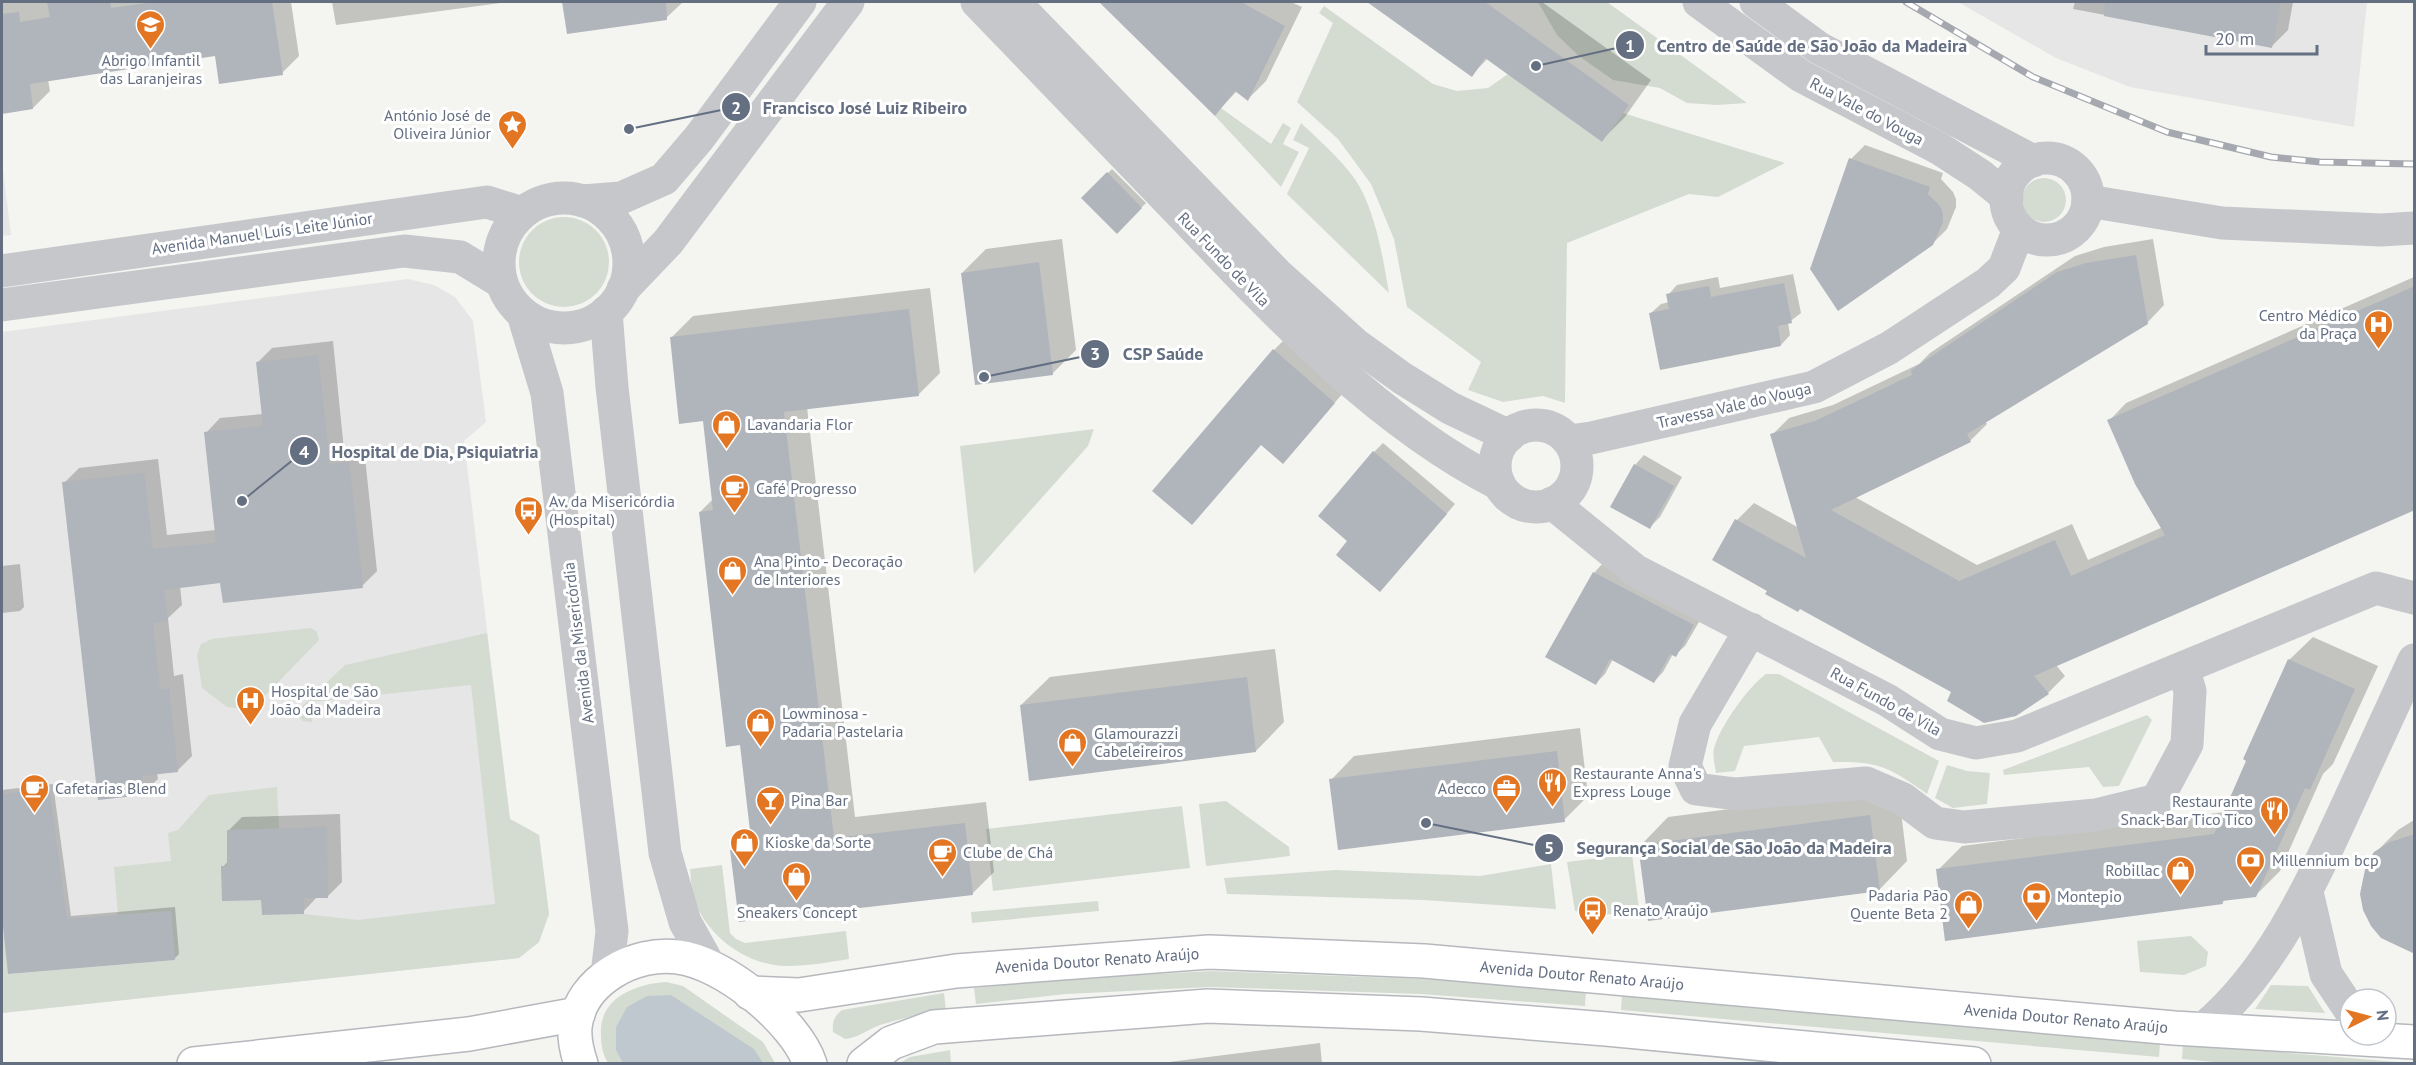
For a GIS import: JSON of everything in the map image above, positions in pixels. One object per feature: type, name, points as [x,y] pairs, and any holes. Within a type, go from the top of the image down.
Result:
[{"type":"main road","name":"Avenida Doutor Renato Araújo","points":[[750,993],[799,995],[956,971],[1209,951],[1459,964],[2174,1028],[2338,1035]]},
{"type":"main road","points":[[581,1064],[575,1037],[578,1014],[589,994],[607,975],[637,960],[669,956],[710,967],[750,993],[793,1035],[807,1055],[810,1064]]},
{"type":"main road","points":[[864,1064],[891,1042],[934,1027],[1208,1006],[1421,1014],[1618,1030],[1974,1064]]},
{"type":"main road","points":[[194,1064],[469,1034],[578,1014]]},
{"type":"main road","name":"Avenida Doutor Renato Araújo","points":[[2398,1040],[2415,1042]]},
{"type":"street","points":[[800,2],[699,138],[664,179],[621,198],[583,201],[567,198],[551,199],[536,204],[522,213],[509,227],[501,244],[499,263],[501,282],[510,300],[523,314],[544,325],[566,328],[587,323],[615,300],[668,242],[848,2]]},
{"type":"street","name":"Rua Fundo de Vila","points":[[977,2],[1258,295],[1365,393],[1469,468],[1499,484],[1516,501],[1528,506],[1540,507],[1552,503],[1636,572],[1887,700],[1940,734],[1976,743],[2017,736],[2376,588],[2415,598]]},
{"type":"street","name":"Rua Fundo de Vila","points":[[1014,2],[1277,274],[1355,344],[1402,378],[1450,408],[1509,436]]},
{"type":"street","name":"Rua Vale do Vouga","points":[[1699,2],[1801,76],[1940,149],[1980,175],[2007,197]]},
{"type":"street","name":"Rua Vale do Vouga","points":[[1756,2],[1819,48],[2032,161],[2056,159],[2076,169],[2087,190],[2088,201]]},
{"type":"street","points":[[2032,161],[2014,174],[2008,185],[2007,208],[2019,229],[2043,240],[2056,239],[2068,234],[2078,226],[2085,214],[2088,201],[2222,223],[2381,230],[2415,228]]},
{"type":"street","points":[[583,201],[599,209],[613,220],[623,236],[627,253],[628,271],[615,300],[612,387],[665,854],[685,922],[710,967]]},
{"type":"street","name":"Avenida Manuel Luís Leite Júnior","points":[[2,271],[487,202],[522,213]]},
{"type":"street","name":"Travessa Vale do Vouga","points":[[1569,441],[1591,438],[1814,387],[1888,348],[1988,283],[2004,268],[2019,229]]},
{"type":"street","points":[[2,305],[404,251],[460,257],[501,282]]},
{"type":"street","name":"Avenida da Misericórdia","points":[[523,314],[547,393],[572,587],[612,931],[607,975]]},
{"type":"street","points":[[1499,484],[1496,458],[1500,446],[1509,436],[1525,426],[1535,424],[1554,429],[1569,441],[1577,464],[1576,476],[1571,487],[1563,497],[1552,503]]},
{"type":"street","points":[[1751,629],[1695,724],[1685,766],[1696,789],[1736,794],[1866,783],[1903,799],[1935,823],[1964,827],[2096,815],[2157,800],[2187,744],[2190,691],[2183,668]]},
{"type":"street","points":[[2204,1028],[2225,1011],[2260,966],[2307,892],[2415,660]]},
{"type":"street","points":[[2307,892],[2326,974],[2338,992]]},
{"type":"shaded area","points":[[1538,2],[1607,2],[1747,103],[1717,105],[1687,103],[1660,88],[1613,80],[1579,56],[1557,35]]},
{"type":"shaded area","points":[[1958,2],[2367,2],[2354,127],[2130,87],[2056,58]]},
{"type":"shaded area","points":[[1324,6],[1433,84],[1457,91],[1488,88],[1508,74],[1602,142],[1623,113],[1785,163],[1718,197],[1689,194],[1567,243],[1565,403],[1543,396],[1503,402],[1468,390],[1481,362],[1407,307],[1394,239],[1371,184],[1338,139],[1297,102],[1333,23],[1319,13]]},
{"type":"shaded area","points":[[1221,108],[1271,144],[1283,123],[1291,128],[1283,144],[1299,152],[1281,187],[1215,116]]},
{"type":"shaded area","points":[[1301,123],[1342,163],[1361,189],[1367,201],[1382,253],[1389,293],[1287,194],[1309,148],[1293,140]]},
{"type":"shaded area","points":[[2,162],[11,235],[2,236]]},
{"type":"shaded area","points":[[2044,178],[2059,185],[2066,200],[2059,215],[2044,222],[2029,215],[2022,200],[2029,185]]},
{"type":"shaded area","points":[[564,217],[581,221],[596,230],[605,245],[609,262],[605,279],[596,294],[581,303],[564,307],[547,303],[532,294],[523,279],[519,262],[523,245],[532,230],[547,221]]},
{"type":"shaded area","name":"Hospital de São João da Madeira","points":[[408,279],[434,285],[455,297],[473,321],[486,422],[464,441],[510,819],[539,835],[549,914],[539,942],[519,958],[2,1013],[2,332]]},
{"type":"shaded area","points":[[1094,429],[1088,446],[974,574],[960,446]]},
{"type":"shaded area","points":[[311,628],[317,632],[319,640],[257,704],[243,709],[227,707],[202,688],[197,655],[201,644],[212,639]]},
{"type":"shaded area","points":[[487,633],[510,819],[539,835],[549,914],[539,942],[519,958],[2,1013],[2,916],[9,974],[175,960],[171,911],[118,915],[114,867],[171,861],[168,833],[178,830],[209,795],[277,787],[279,829],[227,830],[227,866],[221,866],[261,900],[262,915],[304,914],[358,920],[495,904],[471,685],[311,702],[312,722],[303,721],[295,713],[345,665]]},
{"type":"shaded area","points":[[1766,674],[1779,674],[1939,761],[1927,794],[1884,768],[1862,763],[1833,762],[1819,737],[1744,746],[1735,771],[1716,773],[1713,751],[1722,729],[1743,697]]},
{"type":"shaded area","points":[[2147,715],[2152,720],[2119,786],[2103,787],[2089,767],[2004,775],[2003,770]]},
{"type":"shaded area","points":[[1947,765],[1967,771],[1990,773],[1987,804],[1953,808],[1935,798]]},
{"type":"shaded area","points":[[1226,801],[1289,847],[1290,856],[1206,866],[1199,804]]},
{"type":"shaded area","points":[[1182,806],[1190,868],[993,891],[986,829]]},
{"type":"shaded area","points":[[1632,854],[1640,917],[1575,911],[1567,862]]},
{"type":"shaded area","points":[[1551,864],[1556,909],[1424,900],[1227,894],[1224,878],[1335,870],[1480,876]]},
{"type":"shaded area","points":[[722,865],[730,933],[736,939],[745,943],[846,931],[849,959],[804,965],[774,965],[744,955],[730,946],[707,924],[699,911],[691,886],[690,869]]},
{"type":"shaded area","points":[[1098,901],[1099,911],[972,923],[971,912]]},
{"type":"shaded area","points":[[2191,936],[2208,952],[2206,966],[2184,975],[2140,972],[2137,941]]},
{"type":"shaded area","points":[[1211,971],[1422,979],[1586,990],[1585,1006],[1421,994],[1210,987],[1066,994],[976,1004],[974,988],[1066,979]]},
{"type":"shaded area","points":[[666,982],[683,986],[763,1042],[775,1063],[608,1063],[602,1047],[602,1023],[612,1003],[631,990]]},
{"type":"shaded area","points":[[2271,985],[2308,986],[2325,1013],[2255,1009]]},
{"type":"shaded area","points":[[944,993],[946,1010],[888,1023],[845,1039],[833,1032],[834,1020],[842,1010]]},
{"type":"shaded area","points":[[671,995],[754,1049],[763,1063],[623,1063],[616,1050],[616,1027],[627,1007],[647,996]]},
{"type":"shaded area","points":[[1622,995],[2160,1042],[2159,1057],[1621,1010]]},
{"type":"shaded area","points":[[2183,1044],[2409,1063],[2236,1064],[2182,1059]]},
{"type":"shaded area","points":[[950,1050],[951,1063],[900,1063],[910,1057]]},
{"type":"building","points":[[47,2],[110,2],[111,8],[154,2],[272,2],[283,75],[219,84],[215,56],[30,84],[33,109],[2,114],[2,14],[19,12],[20,22],[50,17]]},
{"type":"building","points":[[562,2],[666,2],[667,20],[567,34]]},
{"type":"building","points":[[1099,2],[1241,2],[1285,26],[1248,101],[1235,91],[1215,116]]},
{"type":"building","points":[[1367,2],[1485,2],[1629,105],[1602,142],[1485,58],[1472,77]]},
{"type":"building","points":[[2105,2],[2281,2],[2272,48],[2104,16]]},
{"type":"building","points":[[1849,158],[1930,187],[1928,194],[1940,206],[1943,222],[1933,245],[1838,311],[1810,269]]},
{"type":"building","points":[[1107,172],[1142,208],[1117,234],[1081,198]]},
{"type":"building","points":[[2136,255],[2148,324],[1967,434],[1971,442],[1831,510],[1959,581],[2055,540],[2071,576],[2165,535],[2135,484],[2107,420],[2415,286],[2415,510],[2034,676],[2049,694],[2016,716],[1984,723],[1947,701],[1951,692],[1800,609],[1798,612],[1765,594],[1767,591],[1712,560],[1735,519],[1806,558],[1770,434],[1815,421],[1912,375],[1911,370],[2057,272],[2086,263]]},
{"type":"building","points":[[1039,262],[1053,375],[975,385],[961,273]]},
{"type":"building","points":[[1784,283],[1792,323],[1778,326],[1781,346],[1660,370],[1649,313],[1669,309],[1666,294],[1709,286],[1711,297]]},
{"type":"building","points":[[909,309],[919,396],[784,412],[834,838],[965,823],[973,895],[739,922],[730,850],[752,848],[740,745],[726,747],[699,512],[713,510],[703,421],[679,424],[670,337]]},
{"type":"building","points":[[1273,349],[1335,403],[1283,464],[1261,445],[1192,525],[1152,491]]},
{"type":"building","points":[[318,355],[330,464],[349,462],[363,588],[223,603],[220,583],[164,590],[168,621],[153,623],[160,690],[169,688],[178,772],[142,776],[144,795],[98,800],[62,482],[144,473],[153,549],[216,543],[204,432],[263,426],[256,362]]},
{"type":"building","points":[[1373,451],[1447,514],[1380,592],[1336,555],[1347,541],[1318,516]]},
{"type":"building","points":[[1634,464],[1674,486],[1650,529],[1610,507]]},
{"type":"building","points":[[1593,572],[1694,625],[1676,657],[1670,654],[1654,683],[1610,659],[1596,685],[1545,657]]},
{"type":"building","points":[[2288,659],[2355,689],[2310,790],[2305,788],[2256,897],[2222,901],[2223,904],[1945,941],[1936,869],[2214,834],[2246,761],[2243,759]]},
{"type":"building","points":[[1247,677],[1256,752],[1029,781],[1020,705]]},
{"type":"building","points":[[1557,751],[1565,822],[1338,850],[1329,779]]},
{"type":"building","points":[[49,787],[67,919],[171,911],[175,960],[8,974],[2,916],[2,795]]},
{"type":"building","points":[[1870,815],[1880,891],[1648,921],[1638,845]]},
{"type":"building","points":[[327,827],[328,898],[304,898],[304,914],[262,915],[261,900],[222,901],[221,866],[227,866],[227,830]]},
{"type":"building","points":[[2415,834],[2415,954],[2381,938],[2371,926],[2363,910],[2360,894],[2366,865],[2374,852],[2390,842]]},
{"type":"railway","points":[[1906,2],[2033,77],[2167,132],[2271,157],[2320,162],[2414,164]]},
{"type":"place","name":"Abrigo Infantil das Laranjeiras","points":[[151,50]]},
{"type":"place","name":"Centro de Saúde de São João da Madeira","points":[[1536,66]]},
{"type":"place","name":"Francisco José Luiz Ribeiro","points":[[629,129]]},
{"type":"place","name":"António José de Oliveira Júnior","points":[[512,150]]},
{"type":"place","name":"Centro Médico da Praça","points":[[2378,350]]},
{"type":"place","name":"CSP Saúde","points":[[984,377]]},
{"type":"place","name":"Lavandaria Flor","points":[[726,450]]},
{"type":"place","name":"Hospital de Dia, Psiquiatria","points":[[242,501]]},
{"type":"place","name":"Café Progresso","points":[[735,514]]},
{"type":"place","name":"Av. da Misericórdia (Hospital)","points":[[528,536]]},
{"type":"place","name":"Ana Pinto - Decoração de Interiores","points":[[733,596]]},
{"type":"place","name":"Hospital de São João da Madeira","points":[[250,726]]},
{"type":"place","name":"Lowminosa - Padaria Pastelaria","points":[[761,748]]},
{"type":"place","name":"Glamourazzi Cabeleireiros","points":[[1073,768]]},
{"type":"place","name":"Restaurante Anna's Express Louge","points":[[1552,808]]},
{"type":"place","name":"Cafetarias Blend","points":[[34,814]]},
{"type":"place","name":"Adecco","points":[[1507,814]]},
{"type":"place","name":"Segurança Social de São João da Madeira","points":[[1426,823]]},
{"type":"place","name":"Pina Bar","points":[[770,826]]},
{"type":"place","name":"Restaurante Snack-Bar Tico Tico","points":[[2274,836]]},
{"type":"place","name":"Kioske da Sorte","points":[[744,868]]},
{"type":"place","name":"Clube de Chá","points":[[942,878]]},
{"type":"place","name":"Millennium bcp","points":[[2251,886]]},
{"type":"place","name":"Robillac","points":[[2181,896]]},
{"type":"place","name":"Sneakers Concept","points":[[797,902]]},
{"type":"place","name":"Montepio","points":[[2036,922]]},
{"type":"place","name":"Padaria Pão Quente Beta 2","points":[[1969,930]]},
{"type":"place","name":"Renato Araújo","points":[[1592,936]]}]
